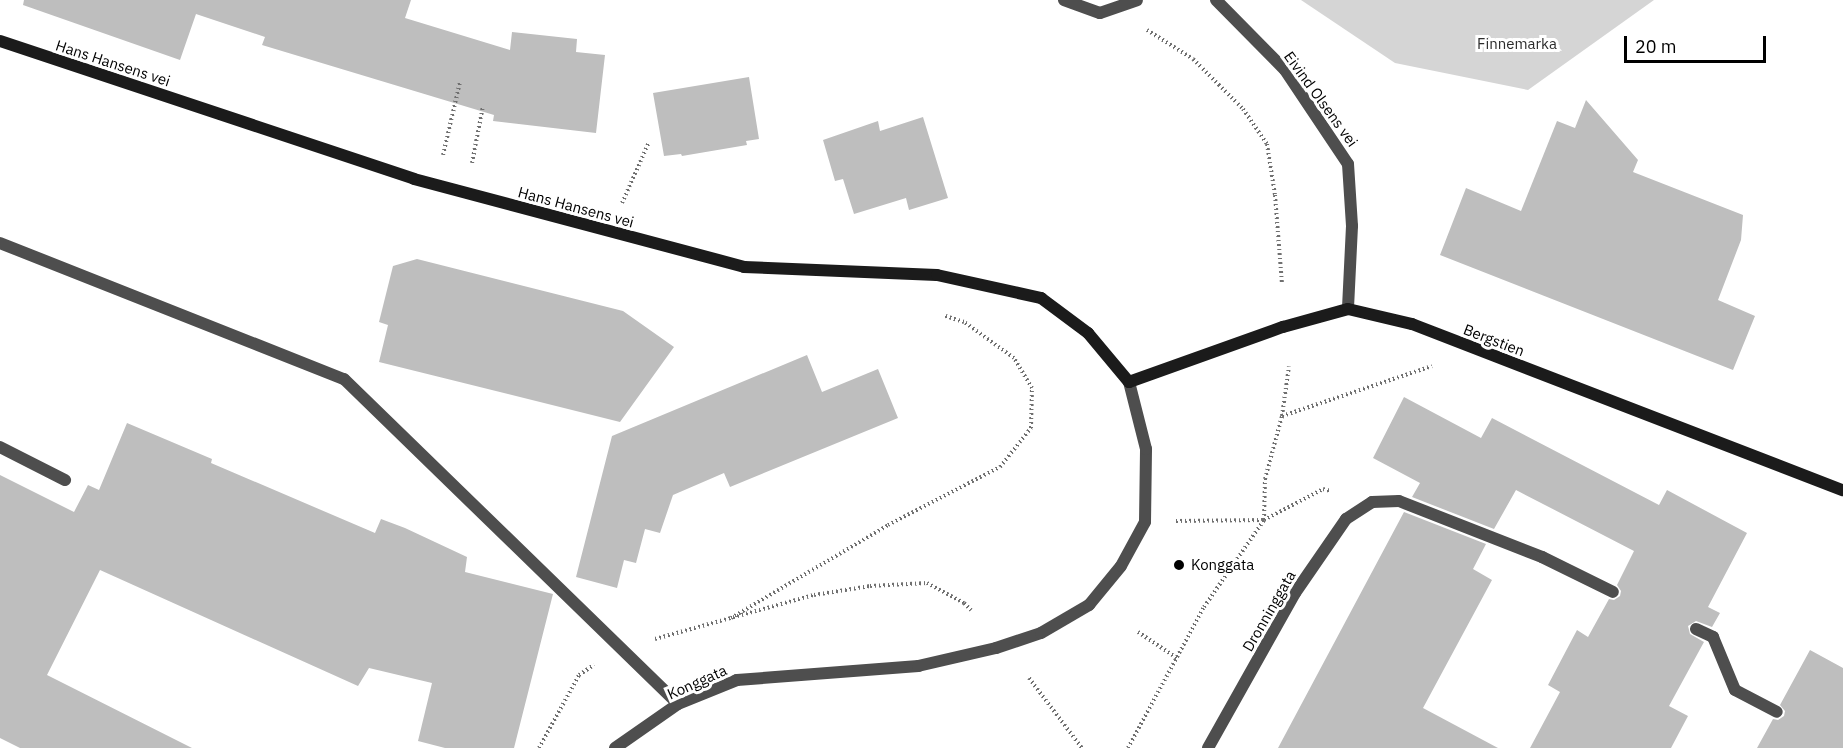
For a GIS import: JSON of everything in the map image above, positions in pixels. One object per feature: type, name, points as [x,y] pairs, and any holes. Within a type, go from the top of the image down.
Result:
[{"type":"main road","name":"Hans Hansens vei","points":[[0,41],[436,185],[744,267],[833,268],[937,275],[1041,298],[1088,333],[1129,382]]},
{"type":"main road","name":"Bergstien","points":[[1129,382],[1283,327],[1348,309],[1412,324],[1843,490]]},
{"type":"street","points":[[1064,0],[1100,13],[1137,0]]},
{"type":"street","name":"Eivind Olsens vei","points":[[1216,0],[1285,70],[1348,164],[1352,226],[1348,309]]},
{"type":"street","points":[[0,243],[345,379],[678,704]]},
{"type":"street","name":"Konggata","points":[[615,748],[678,704],[737,680],[918,666],[996,648],[1041,633],[1089,605],[1121,566],[1145,522],[1146,449],[1129,382]]},
{"type":"street","points":[[0,447],[65,480]]},
{"type":"street","points":[[1372,502],[1399,501],[1542,557],[1613,591]]},
{"type":"street","name":"Dronninggata","points":[[1208,748],[1295,593],[1346,519],[1372,502]]},
{"type":"street","points":[[1696,629],[1713,637],[1735,690],[1777,712]]},
{"type":"path","points":[[1100,13],[1153,32],[1193,59],[1249,118],[1267,144],[1275,195],[1282,284]]},
{"type":"path","points":[[436,185],[460,82]]},
{"type":"path","points":[[466,193],[483,106]]},
{"type":"path","points":[[610,231],[649,142]]},
{"type":"path","points":[[731,618],[888,525],[1000,467],[1031,428],[1032,388],[1014,358],[964,322],[945,316]]},
{"type":"path","points":[[1282,416],[1480,351]]},
{"type":"path","points":[[1128,748],[1204,608],[1264,520],[1265,479],[1282,416],[1289,366]]},
{"type":"path","points":[[1145,522],[1264,520],[1323,489],[1372,502]]},
{"type":"path","points":[[539,748],[579,675],[621,648],[814,596],[870,586],[927,583],[964,603],[971,610]]},
{"type":"path","points":[[1138,632],[1177,658]]},
{"type":"path","points":[[1029,678],[1073,733],[1082,748]]},
{"type":"green space","name":"Finnemarka","points":[[1301,0],[1654,0],[1528,90],[1395,63]]},
{"type":"building","points":[[24,0],[411,0],[405,18],[510,50],[512,32],[577,39],[576,52],[605,55],[596,133],[493,121],[494,115],[262,45],[265,37],[196,14],[180,60],[23,5]]},
{"type":"building","points":[[749,77],[759,139],[746,141],[747,145],[682,156],[681,154],[664,156],[653,93]]},
{"type":"building","points":[[1586,100],[1638,160],[1633,172],[1743,215],[1741,240],[1718,300],[1755,316],[1733,370],[1440,255],[1466,188],[1521,211],[1557,121],[1575,128]]},
{"type":"building","points":[[923,117],[948,198],[909,210],[906,198],[854,214],[843,179],[835,181],[823,140],[878,121],[880,131]]},
{"type":"building","points":[[417,259],[623,311],[674,347],[620,422],[379,362],[388,325],[379,322],[393,266]]},
{"type":"building","points":[[807,355],[822,392],[878,369],[898,418],[730,487],[724,473],[673,495],[660,533],[645,529],[636,563],[624,560],[617,588],[576,577],[612,436]]},
{"type":"building","points":[[1404,397],[1481,438],[1492,418],[1659,505],[1667,490],[1747,533],[1708,607],[1720,613],[1712,627],[1696,621],[1688,626],[1690,634],[1704,642],[1669,706],[1688,716],[1671,748],[1530,748],[1560,692],[1548,685],[1577,630],[1588,637],[1609,599],[1614,600],[1620,596],[1621,591],[1617,585],[1634,551],[1516,490],[1494,529],[1412,497],[1420,483],[1373,458]]},
{"type":"building","points":[[127,423],[212,459],[211,463],[375,533],[381,519],[405,528],[467,557],[465,572],[553,594],[514,748],[445,748],[418,741],[432,683],[369,668],[358,686],[100,570],[47,675],[192,748],[20,748],[0,738],[0,475],[74,512],[88,485],[99,490]]},
{"type":"building","points":[[1404,512],[1486,544],[1473,569],[1492,580],[1423,708],[1498,748],[1278,748]]},
{"type":"building","points":[[1810,650],[1843,668],[1843,748],[1757,748],[1773,719],[1778,720],[1784,716],[1785,711],[1780,705]]},
{"type":"place","name":"Konggata","points":[[1179,565]]}]
